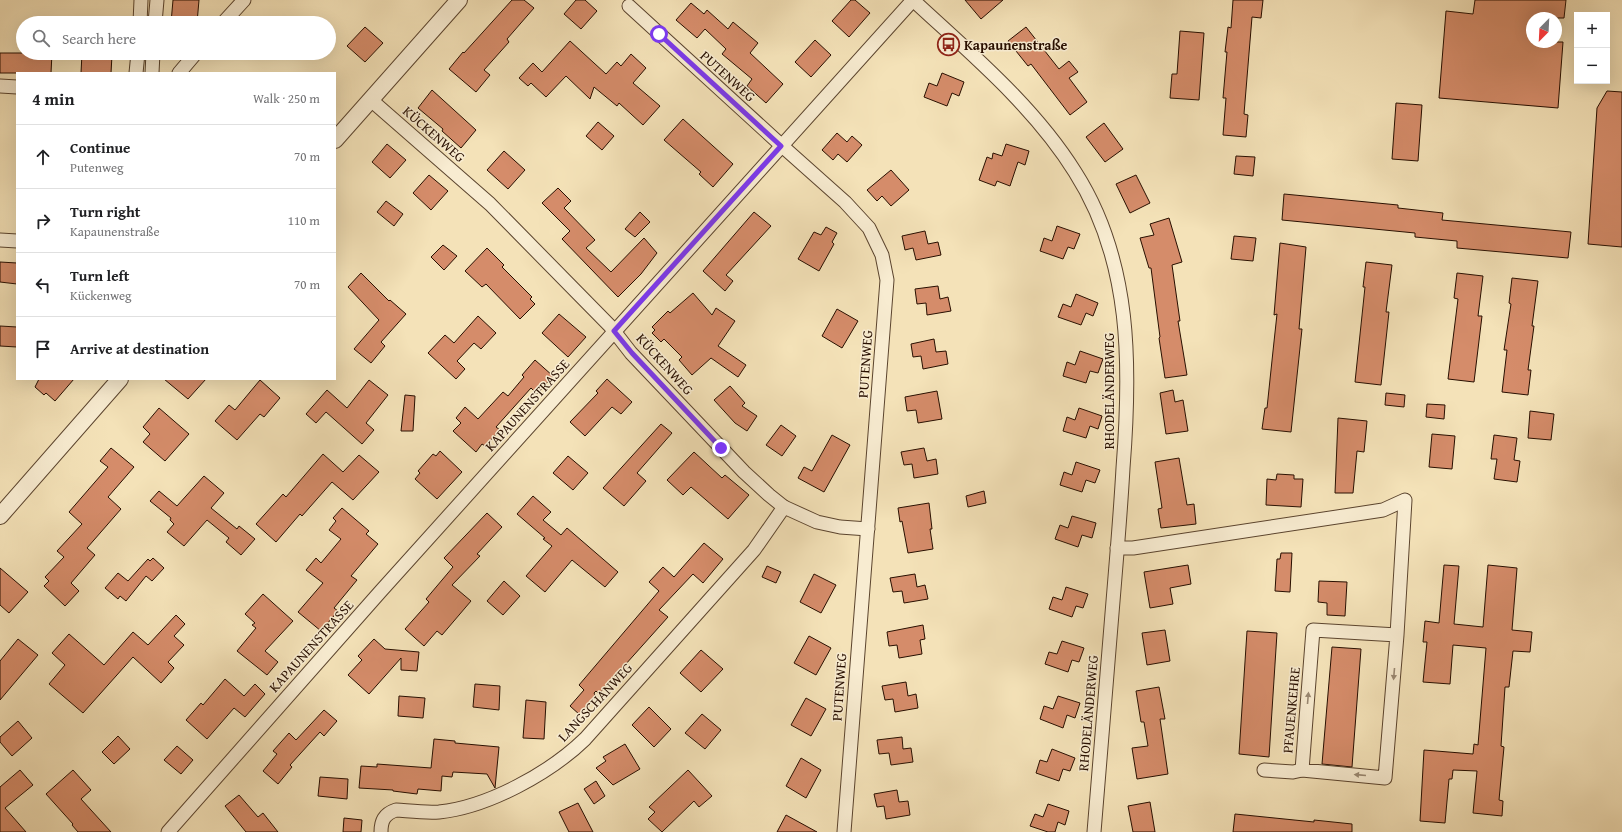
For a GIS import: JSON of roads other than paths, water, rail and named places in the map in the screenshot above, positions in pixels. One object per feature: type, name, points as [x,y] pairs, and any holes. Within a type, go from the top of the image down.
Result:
[{"type":"street","points":[[140,16],[141,0]]},
{"type":"street","points":[[156,16],[157,0]]},
{"type":"street","points":[[229,16],[244,0]]},
{"type":"street","points":[[336,139],[459,0]]},
{"type":"street","name":"KAPAUNENSTRASSE","points":[[168,832],[614,331],[913,0]]},
{"type":"street","name":"RHODELÄNDERWEG","points":[[913,0],[1016,97],[1054,142],[1076,172],[1091,201],[1105,233],[1115,267],[1123,305],[1128,370],[1126,436],[1094,832]]},
{"type":"street","name":"PUTENWEG","points":[[629,6],[781,146],[845,202],[869,228],[882,255],[887,280],[844,832]]},
{"type":"street","points":[[136,72],[137,60]]},
{"type":"street","points":[[152,72],[153,60]]},
{"type":"street","points":[[180,72],[190,60]]},
{"type":"street","points":[[0,86],[16,87]]},
{"type":"street","name":"KÜCKENWEG","points":[[371,100],[490,204],[614,331],[632,353],[744,472],[769,495],[784,507],[817,522],[840,527],[868,529]]},
{"type":"street","points":[[0,240],[16,241]]},
{"type":"street","points":[[0,516],[119,380]]},
{"type":"street","name":"PFAUENKEHRE","points":[[1117,548],[1133,548],[1383,510],[1405,500],[1397,635],[1385,778],[1302,770],[1313,630],[1397,635]]},
{"type":"street","name":"LANGSCHANWEG","points":[[381,832],[381,822],[390,812],[396,810],[437,812],[476,804],[500,795],[556,764],[572,752],[586,739],[754,550],[784,507]]},
{"type":"street","points":[[1264,770],[1293,772],[1302,770]]},
{"type":"place","name":"Kapaunenstraße","points":[[949,45]]}]
